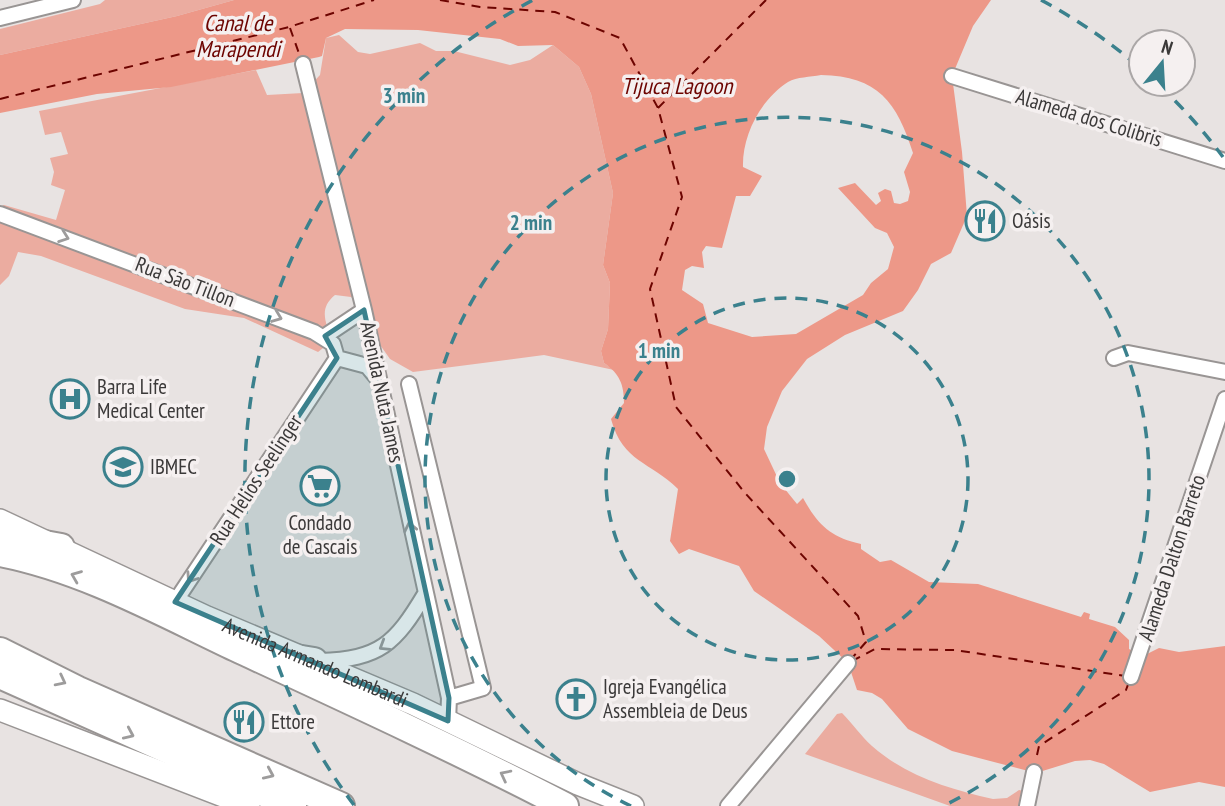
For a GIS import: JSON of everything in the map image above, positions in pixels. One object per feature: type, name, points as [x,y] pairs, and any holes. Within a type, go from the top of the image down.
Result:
[{"type":"highway","points":[[0,537],[61,547]]},
{"type":"highway","name":"Avenida Armando Lombardi","points":[[0,553],[74,575],[450,747],[572,795]]},
{"type":"highway","points":[[238,649],[314,661]]},
{"type":"highway","points":[[0,651],[78,690],[341,806]]},
{"type":"highway","points":[[0,675],[293,806]]},
{"type":"main road","name":"Avenida Armando Lombardi","points":[[0,520],[175,602],[448,721],[572,795],[633,806]]},
{"type":"main road","points":[[0,710],[249,806]]},
{"type":"main road","points":[[572,795],[612,806]]},
{"type":"street","points":[[0,18],[73,0]]},
{"type":"street","name":"Avenida Nuta James","points":[[303,64],[364,310],[449,698],[448,721]]},
{"type":"street","name":"Alameda dos Colibris","points":[[952,76],[1225,161]]},
{"type":"street","name":"Rua São Tillon","points":[[0,214],[325,336]]},
{"type":"street","points":[[364,310],[325,336],[333,344],[337,358],[367,366],[378,379]]},
{"type":"street","points":[[1114,358],[1128,353],[1225,372]]},
{"type":"street","name":"Rua Helios Seelinger","points":[[175,602],[337,358]]},
{"type":"street","points":[[409,384],[483,688],[449,698]]},
{"type":"street","name":"Alameda Dalton Barreto","points":[[1132,677],[1225,399]]},
{"type":"street","points":[[314,661],[351,660],[375,652],[400,634],[425,594]]},
{"type":"street","points":[[728,806],[848,663]]},
{"type":"street","points":[[1027,806],[1034,772]]},
{"type":"highlighted area","points":[[364,310],[449,698],[448,721],[175,602],[337,358],[325,336]]},
{"type":"shaded area","points":[[105,0],[234,0],[177,16],[0,55],[0,29],[100,4]]},
{"type":"shaded area","points":[[339,35],[358,52],[370,54],[420,43],[436,51],[454,51],[510,65],[530,60],[553,45],[579,67],[591,94],[613,193],[603,265],[610,283],[608,329],[601,351],[604,363],[614,370],[544,355],[413,372],[390,359],[378,342],[369,314],[351,297],[335,295],[327,305],[325,316],[332,341],[318,352],[244,318],[185,309],[41,256],[18,252],[9,276],[0,285],[0,207],[4,205],[56,220],[65,190],[51,185],[54,172],[50,158],[68,154],[61,132],[45,135],[39,111],[256,70],[267,95],[303,93],[320,75],[326,38]]},
{"type":"shaded area","points":[[842,713],[872,746],[899,766],[944,786],[993,799],[1007,798],[1019,790],[1024,791],[1026,806],[950,806],[805,754],[837,714]]},
{"type":"water","name":"Tijuca Lagoon","points":[[234,0],[991,0],[973,26],[952,76],[967,216],[951,253],[931,264],[918,290],[903,311],[845,335],[807,359],[782,391],[767,427],[764,449],[780,483],[797,504],[803,498],[814,516],[826,528],[841,538],[861,544],[861,549],[880,562],[891,560],[929,582],[978,584],[1081,617],[1084,612],[1090,614],[1089,619],[1115,627],[1129,640],[1129,649],[1143,656],[1159,648],[1179,652],[1225,646],[1225,787],[1199,782],[1150,792],[1104,764],[1090,760],[1075,761],[1036,773],[952,751],[908,729],[882,699],[872,693],[857,690],[848,663],[819,636],[754,591],[739,566],[689,549],[679,554],[670,541],[678,489],[630,453],[616,433],[611,419],[624,403],[620,380],[604,363],[601,351],[608,329],[610,283],[603,265],[613,193],[591,94],[579,67],[553,45],[518,46],[500,39],[418,30],[345,29],[326,38],[322,56],[319,57],[171,87],[97,94],[0,113],[0,55],[177,16]],"holes":[[[821,75],[857,80],[882,95],[900,119],[913,153],[904,172],[910,192],[908,201],[894,203],[891,191],[885,189],[878,193],[881,201],[876,205],[855,183],[838,188],[875,228],[887,233],[894,247],[888,269],[871,283],[863,295],[796,334],[752,337],[708,323],[703,304],[682,290],[685,270],[692,266],[704,268],[702,252],[706,246],[722,248],[736,196],[750,196],[762,176],[743,167],[749,131],[761,109],[788,82]]]},
{"type":"ferry route","points":[[0,99],[289,27],[374,0]]},
{"type":"ferry route","points":[[440,0],[480,7],[555,12],[620,38],[658,108],[682,197],[650,289],[676,407],[745,493],[858,616],[866,642],[852,658]]},
{"type":"ferry route","points":[[658,108],[766,0]]},
{"type":"ferry route","points":[[290,28],[301,59]]},
{"type":"ferry route","points":[[852,661],[875,649],[955,650],[1125,676]]},
{"type":"ferry route","points":[[1037,755],[1039,746],[1126,690],[1129,682]]},
{"type":"place","name":"Oásis","points":[[985,221]]},
{"type":"place","name":"Barra Life Medical Center","points":[[70,399]]},
{"type":"place","name":"IBMEC","points":[[123,467]]},
{"type":"place","name":"Condado de Cascais","points":[[320,486]]},
{"type":"place","name":"Igreja Evangélica Assembleia de Deus","points":[[576,699]]},
{"type":"place","name":"Ettore","points":[[244,722]]},
{"type":"water label","name":"Canal de Marapendi","points":[[238,36]]}]
